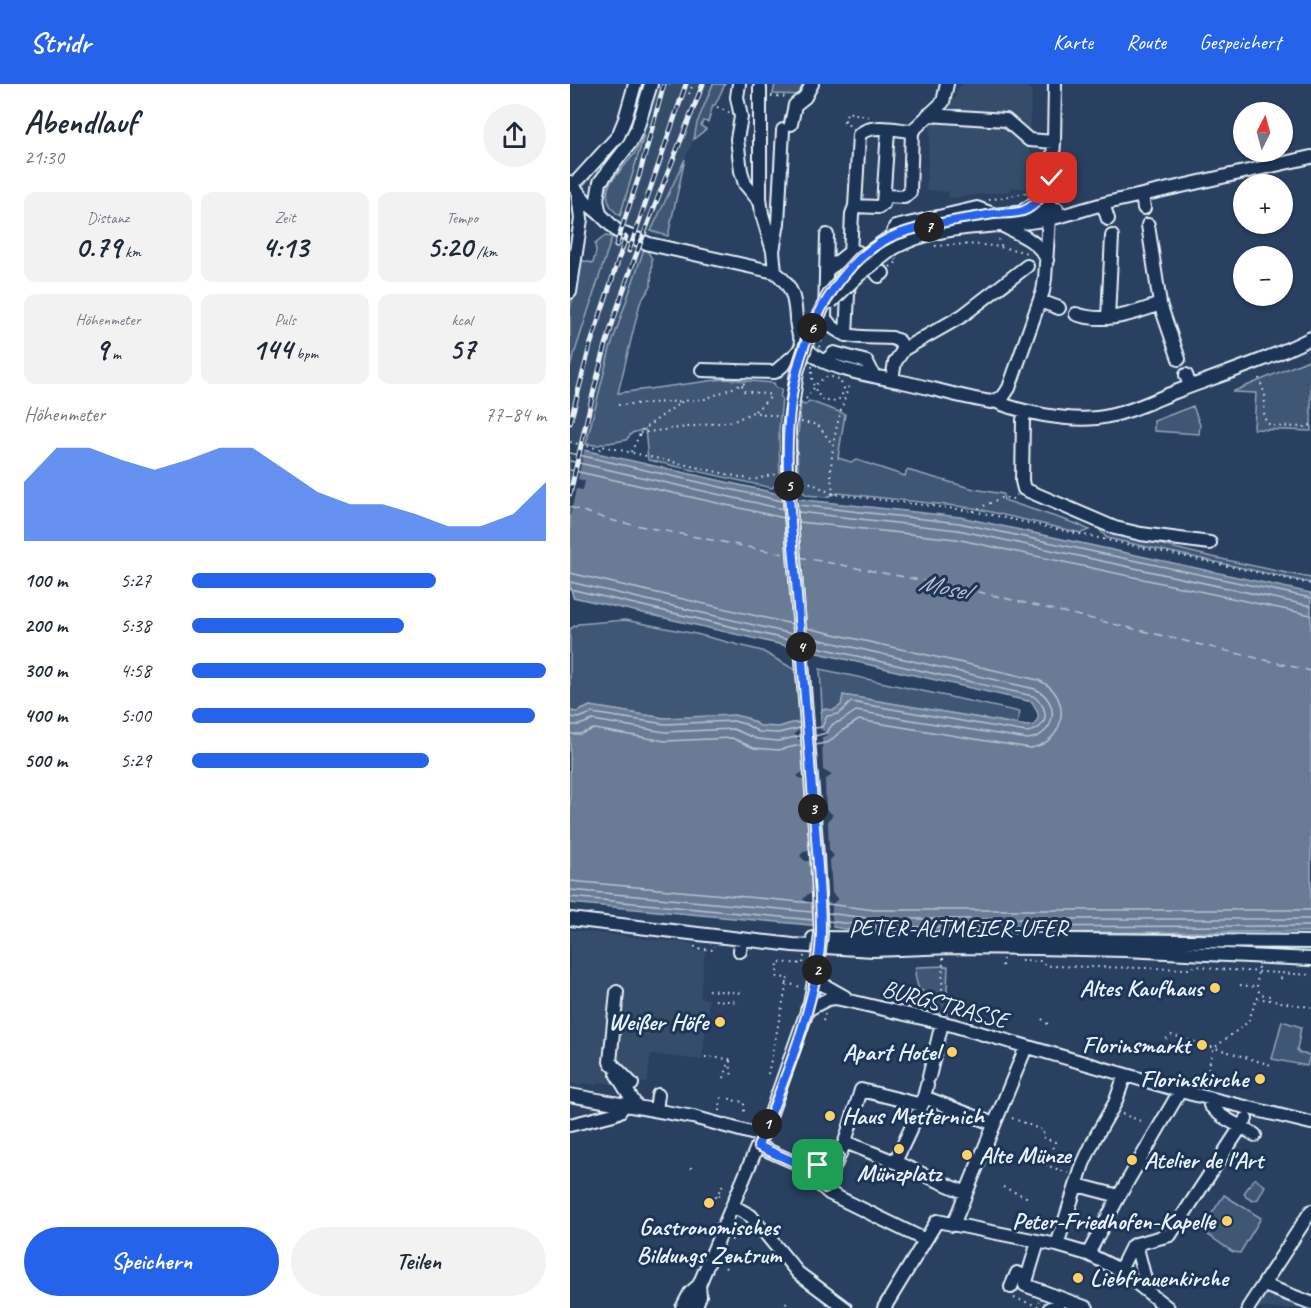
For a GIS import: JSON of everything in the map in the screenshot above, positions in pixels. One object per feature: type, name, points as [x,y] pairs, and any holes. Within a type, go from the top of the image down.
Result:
[{"type":"street","points":[[574,182],[618,136],[626,119],[635,84]]},
{"type":"street","points":[[600,214],[597,200],[600,182],[630,143],[637,129],[651,84]]},
{"type":"street","points":[[739,84],[737,97],[741,117],[737,139],[741,171],[745,184],[760,202]]},
{"type":"street","points":[[773,250],[778,223],[787,127],[795,105],[805,97],[812,84]]},
{"type":"street","points":[[885,196],[904,197],[910,192],[912,131],[943,102],[947,84]]},
{"type":"street","points":[[1000,398],[1009,388],[1040,301],[1045,279],[1054,142],[1055,84]]},
{"type":"street","points":[[760,88],[760,202],[773,250],[775,272]]},
{"type":"street","points":[[928,115],[1006,120],[1029,140],[1054,142]]},
{"type":"street","points":[[846,335],[852,214],[855,206],[859,135],[864,130],[871,129],[912,131]]},
{"type":"street","points":[[855,206],[878,207],[883,204],[888,130]]},
{"type":"street","points":[[685,1306],[700,1296],[699,1285],[760,1141],[807,1010],[818,960],[821,934],[817,856],[789,491],[788,451],[796,372],[807,339],[823,309],[859,275],[894,247],[931,233],[997,220],[1050,214],[1103,204],[1311,157]]},
{"type":"street","points":[[997,220],[1022,212],[1040,199],[1051,180]]},
{"type":"street","points":[[574,182],[600,182]]},
{"type":"street","points":[[574,182],[617,231],[649,244],[775,272],[787,282],[792,291],[799,334],[803,344],[814,356],[824,362],[844,369],[947,393],[1000,398],[1014,409],[1080,418],[1100,418],[1125,411],[1188,381],[1296,346],[1311,338]]},
{"type":"street","points":[[570,292],[581,219],[574,182]]},
{"type":"street","points":[[1142,195],[1144,208]]},
{"type":"street","points":[[1103,204],[1108,219]]},
{"type":"street","points":[[894,247],[895,227],[977,208],[1034,243],[1047,260]]},
{"type":"street","points":[[1022,212],[1050,214]]},
{"type":"street","points":[[1148,225],[1160,304],[1179,359]]},
{"type":"street","points":[[827,235],[825,318],[834,330],[846,335],[892,338],[899,341],[904,349]]},
{"type":"street","points":[[1108,318],[1112,236]]},
{"type":"street","points":[[826,272],[850,252],[858,252],[879,276],[888,269]]},
{"type":"street","points":[[892,379],[895,362],[904,349],[962,316],[1028,260]]},
{"type":"street","points":[[1040,301],[1059,308]]},
{"type":"street","points":[[1081,316],[1108,318],[1136,313],[1160,304]]},
{"type":"street","points":[[702,370],[775,372],[797,353],[803,344]]},
{"type":"street","points":[[1025,411],[1022,481],[1027,492],[1114,528],[1210,543]]},
{"type":"street","name":"PETER-ALTMEIER-UFER","points":[[570,919],[740,945],[873,950],[952,947],[1037,948],[1311,959]]},
{"type":"street","name":"PETER-ALTMEIER-UFER","points":[[813,938],[1311,942]]},
{"type":"street","name":"BURGSTRASSE","points":[[815,980],[854,1002]]},
{"type":"street","points":[[617,992],[610,1062],[637,1107]]},
{"type":"street","name":"BURGSTRASSE","points":[[807,1010],[828,999],[835,998],[945,1019],[1026,1047]]},
{"type":"street","points":[[895,1162],[915,1127],[945,1019]]},
{"type":"street","points":[[953,1225],[977,1173],[994,1124],[1026,1047],[1200,1096],[1212,1102],[1311,1123]]},
{"type":"street","points":[[610,1062],[633,1085],[637,1107]]},
{"type":"street","points":[[1057,1245],[1083,1164],[1112,1109],[1125,1075]]},
{"type":"street","points":[[825,1188],[828,1160],[845,1142],[861,1090],[925,1091],[994,1124]]},
{"type":"street","points":[[1089,1254],[1119,1196],[1180,1091]]},
{"type":"street","points":[[570,1095],[703,1119],[760,1141],[794,1162],[829,1193],[925,1240]]},
{"type":"street","points":[[656,1110],[658,1095]]},
{"type":"street","points":[[1212,1102],[1218,1115],[1243,1123],[1255,1135]]},
{"type":"street","points":[[570,1125],[618,1113],[624,1105]]},
{"type":"street","points":[[1120,1270],[1132,1246],[1170,1235],[1243,1123]]},
{"type":"street","points":[[845,1142],[966,1193]]},
{"type":"street","points":[[1078,1181],[1119,1196]]},
{"type":"street","points":[[733,1206],[750,1215],[798,1273],[845,1308]]},
{"type":"street","points":[[1248,1308],[1311,1211]]},
{"type":"street","points":[[885,1308],[937,1221],[1057,1245],[1089,1254],[1120,1270],[1132,1282],[1168,1308]]},
{"type":"street","points":[[1038,1242],[1020,1291],[1053,1302],[1087,1308]]},
{"type":"street","points":[[1136,1244],[1148,1292]]},
{"type":"street","points":[[1264,1285],[1311,1303]]},
{"type":"path","points":[[689,94],[693,84]]},
{"type":"path","points":[[771,96],[787,98]]},
{"type":"path","points":[[843,121],[849,125]]},
{"type":"path","points":[[998,239],[1002,246]]},
{"type":"path","points":[[971,242],[976,240]]},
{"type":"path","points":[[934,246],[971,242],[1002,246],[1028,260]]},
{"type":"path","points":[[888,269],[898,261]]},
{"type":"path","points":[[799,399],[806,399],[818,382],[828,376],[839,379],[844,387],[841,398],[833,402],[822,400],[816,392]]},
{"type":"path","points":[[1259,378],[1265,395],[1264,417],[1267,423],[1273,426],[1304,427],[1311,425]]},
{"type":"path","points":[[833,494],[831,479],[833,445],[850,383]]},
{"type":"path","points":[[618,405],[705,399],[730,387],[742,385],[744,391],[773,395],[753,412],[734,421],[640,433]]},
{"type":"path","points":[[630,452],[640,433],[654,420],[683,401]]},
{"type":"path","points":[[753,412],[786,418]]},
{"type":"path","points":[[796,420],[818,425],[833,445]]},
{"type":"path","points":[[570,442],[600,449],[602,446],[753,480],[777,473],[786,474]]},
{"type":"path","points":[[794,476],[833,494],[973,511],[1311,584]]},
{"type":"path","points":[[973,511],[1003,497],[1012,499]]},
{"type":"path","points":[[768,1074],[788,978],[777,976],[778,962],[804,964],[804,956],[798,955]]},
{"type":"path","points":[[1002,966],[1003,959]]},
{"type":"path","points":[[1014,960],[1041,962],[1046,965],[1188,969],[1197,966],[1311,975]]},
{"type":"path","points":[[1258,961],[1257,987],[1260,994],[1270,996],[1269,1000]]},
{"type":"path","points":[[943,962],[942,992],[945,1019]]},
{"type":"path","points":[[1043,969],[1046,965]]},
{"type":"path","points":[[1281,973],[1281,979]]},
{"type":"path","points":[[786,984],[802,987]]},
{"type":"path","points":[[1240,985],[1257,987]]},
{"type":"path","points":[[708,990],[741,993]]},
{"type":"path","points":[[1200,1096],[1214,1048],[1248,1022],[1257,998],[1311,1007]]},
{"type":"path","points":[[715,1000],[739,1002]]},
{"type":"path","points":[[823,1021],[826,1011]]},
{"type":"path","points":[[1042,1019],[1051,1027]]},
{"type":"path","points":[[1166,1039],[1172,1035],[1271,1065]]},
{"type":"path","points":[[705,1057],[730,1059]]},
{"type":"path","points":[[724,1078],[730,1059]]},
{"type":"path","points":[[730,1059],[732,1078]]},
{"type":"path","points":[[720,1111],[721,1097]]},
{"type":"path","points":[[730,1098],[730,1100],[744,1102],[744,1114]]},
{"type":"path","points":[[1112,1109],[1131,1119],[1141,1121]]},
{"type":"path","points":[[1012,1118],[1044,1131],[1042,1137],[1055,1142],[1046,1165],[1078,1181]]},
{"type":"path","points":[[691,1167],[691,1172]]},
{"type":"path","points":[[722,1191],[718,1198],[715,1197],[723,1184],[725,1185]]},
{"type":"path","points":[[1004,1186],[1026,1197],[1026,1200]]},
{"type":"path","points":[[731,1240],[738,1239]]},
{"type":"path","points":[[722,1262],[727,1270]]},
{"type":"path","points":[[1020,1291],[1038,1306],[1053,1302]]},
{"type":"path","points":[[782,1308],[789,1299]]},
{"type":"shaded area","points":[[659,84],[713,84],[697,123],[694,139],[651,231],[610,349],[570,518],[570,367],[620,216]]},
{"type":"shaded area","points":[[713,84],[725,84],[713,105],[708,122],[703,121],[701,126],[706,129],[694,139],[697,123]]},
{"type":"shaded area","points":[[775,84],[807,84],[801,95],[773,94]]},
{"type":"shaded area","points":[[962,84],[1023,84],[1032,90],[1028,149],[1034,156],[1030,189],[1011,187],[1010,191],[949,198],[949,192],[926,190],[931,122],[945,109],[952,98],[956,98],[957,89]]},
{"type":"shaded area","points":[[644,135],[620,216],[609,202],[608,188],[635,153]]},
{"type":"shaded area","points":[[685,159],[668,236],[651,231]]},
{"type":"shaded area","points":[[605,236],[612,237],[570,367],[570,311],[579,260],[593,263],[596,252],[595,244]]},
{"type":"shaded area","points":[[644,249],[652,259],[651,286],[640,303],[618,393],[724,379],[774,383],[776,388],[782,389],[779,429],[780,485],[776,484],[772,488],[648,460],[645,429],[632,433],[626,440],[597,445],[586,444],[610,349]]},
{"type":"shaded area","points":[[1311,359],[1311,431],[1254,429],[1256,393],[1232,392]]},
{"type":"shaded area","points":[[809,401],[845,414],[838,458],[851,462],[857,460],[905,476],[907,470],[974,489],[1003,494],[1004,500],[1089,530],[1081,533],[974,508],[838,493],[826,497],[807,495],[799,489],[797,445],[801,403],[805,405]]},
{"type":"shaded area","points":[[1193,406],[1200,425],[1199,434],[1154,431],[1154,421]]},
{"type":"shaded area","points":[[1071,515],[1159,544],[1311,578],[1311,583],[1107,538],[1098,528]]},
{"type":"shaded area","points":[[625,620],[696,634],[762,651],[797,671],[801,722],[779,727],[760,726],[747,718],[664,718],[590,706],[577,712],[570,711],[570,629],[578,624]]},
{"type":"shaded area","points":[[820,669],[1020,712],[1017,724],[843,695],[842,705],[834,710],[822,709]]},
{"type":"shaded area","points":[[570,930],[694,944],[694,950],[705,951],[700,998],[709,999],[702,1060],[651,1054],[647,1082],[618,1085],[599,1082],[597,1085],[582,1083],[580,1086],[570,1083]]},
{"type":"shaded area","points":[[948,966],[947,990],[950,1014],[924,1011],[920,994],[923,991],[919,990],[915,972],[917,967]]},
{"type":"shaded area","points":[[1282,1021],[1301,1027],[1297,1050],[1299,1053],[1310,1055],[1307,1066],[1272,1059]]},
{"type":"shaded area","points":[[1254,1179],[1265,1186],[1258,1199],[1253,1201],[1244,1193]]},
{"type":"shaded area","points":[[1224,1195],[1261,1218],[1240,1253],[1233,1252],[1201,1230]]},
{"type":"shaded area","points":[[1269,1295],[1300,1308],[1254,1308],[1258,1301]]},
{"type":"water","name":"Mosel","points":[[570,447],[806,500],[960,517],[1311,593],[1311,932],[873,933],[832,927],[570,903],[570,711],[577,712],[590,706],[664,718],[734,715],[747,718],[760,726],[779,727],[792,723],[819,723],[822,709],[834,710],[841,705],[843,695],[1027,726],[1034,725],[1038,716],[1032,702],[573,597],[570,585]]},
{"type":"pier","points":[[570,444],[585,447],[578,479],[585,481],[583,490],[576,489],[570,518]]},
{"type":"pier","points":[[773,489],[805,497],[798,499],[810,655],[793,651],[781,495],[775,493]]},
{"type":"pier","points":[[820,706],[820,729],[828,734],[822,738],[823,770],[832,775],[825,780],[826,809],[833,815],[828,820],[829,850],[834,856],[830,860],[832,893],[838,899],[832,904],[832,927],[837,931],[809,929],[813,926],[812,904],[808,904],[803,899],[808,894],[812,894],[809,861],[805,861],[800,856],[804,851],[809,851],[806,820],[798,815],[806,810],[804,781],[797,776],[804,771],[802,739],[798,739],[794,734],[800,729],[799,719],[817,720]]},
{"type":"ferry route","points":[[570,507],[614,521],[789,555]]},
{"type":"ferry route","points":[[799,557],[962,588],[1311,671]]},
{"type":"railway","points":[[616,246],[639,176],[664,84]]},
{"type":"railway","points":[[629,251],[686,84]]},
{"type":"railway","points":[[570,494],[597,378],[617,309],[703,84]]},
{"type":"railway","points":[[570,423],[590,346],[626,237]]},
{"type":"place","name":"Altes Kaufhaus","points":[[1215,988]]},
{"type":"place","name":"Weißer Höfe","points":[[720,1022]]},
{"type":"place","name":"Florinsmarkt","points":[[1202,1045]]},
{"type":"place","name":"Apart Hotel","points":[[952,1052]]},
{"type":"place","name":"Florinskirche","points":[[1260,1079]]},
{"type":"place","name":"Haus Metternich","points":[[830,1116]]},
{"type":"place","name":"Münzplatz","points":[[899,1149]]},
{"type":"place","name":"Alte Münze","points":[[967,1155]]},
{"type":"place","name":"Atelier de l'Art","points":[[1132,1160]]},
{"type":"place","name":"Gastronomisches Bildungs Zentrum","points":[[709,1203]]},
{"type":"place","name":"Peter-Friedhofen-Kapelle","points":[[1227,1221]]},
{"type":"place","name":"Liebfrauenkirche","points":[[1078,1278]]},
{"type":"route","points":[[818,1165],[839,1156],[825,1188],[794,1162],[776,1152],[758,1146],[810,1003],[817,971],[821,934],[789,491],[789,429],[796,372],[807,339],[829,295],[859,259],[886,240],[916,230],[994,214],[1022,212],[1040,199],[1052,178]]}]
